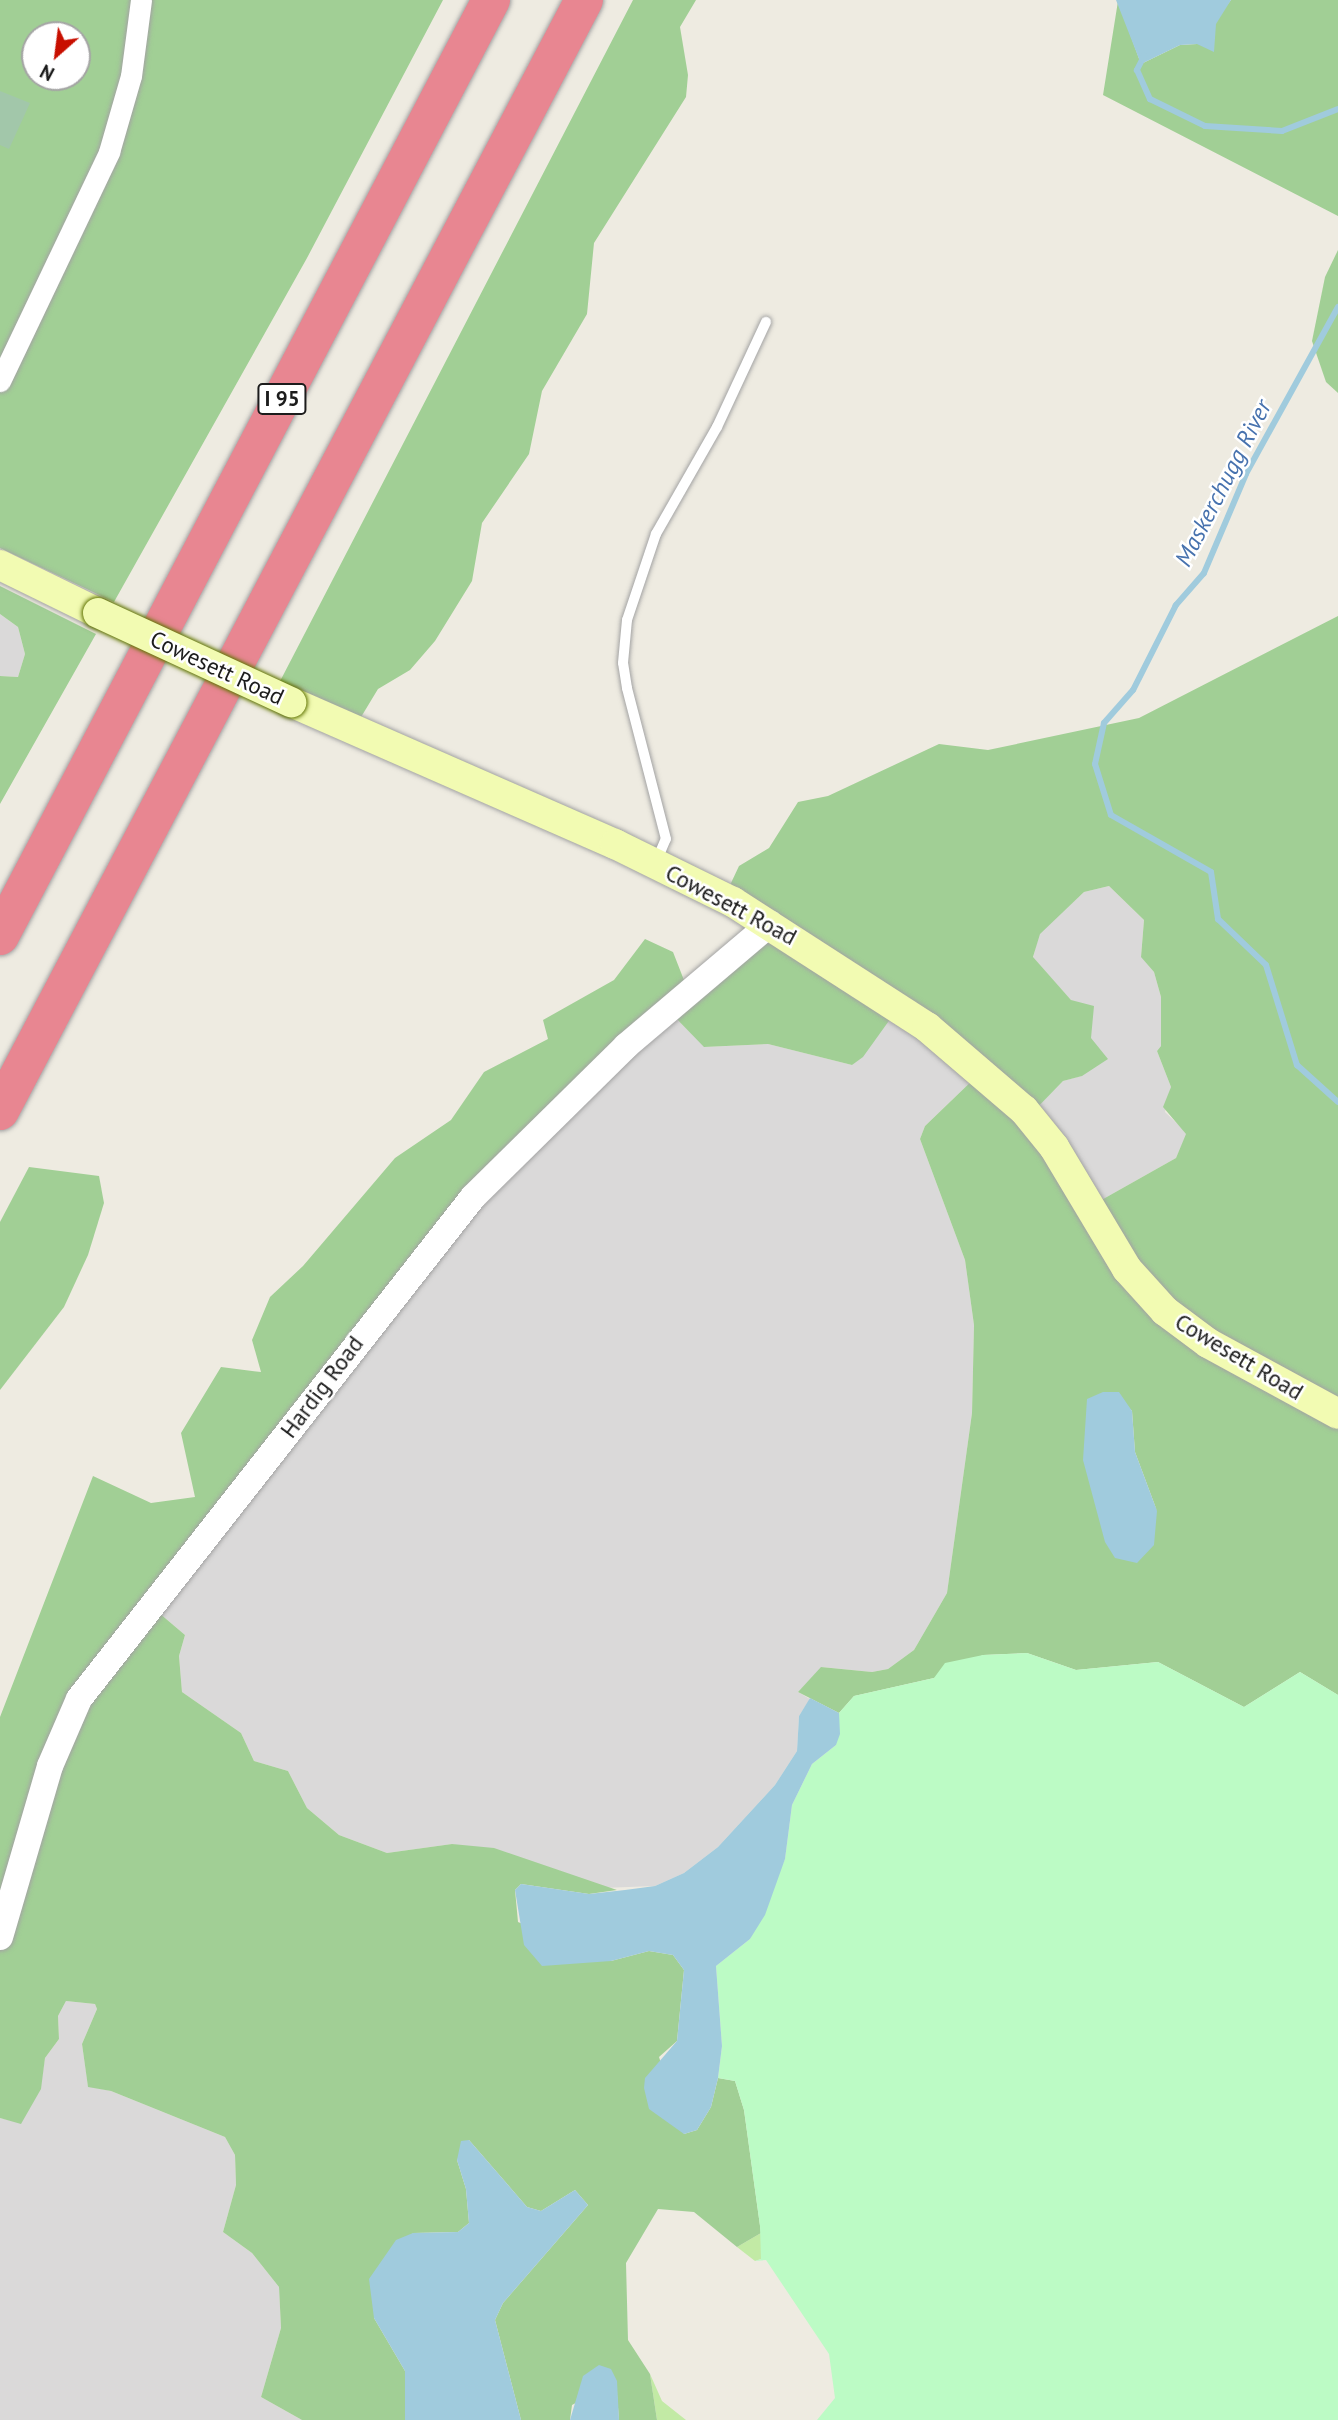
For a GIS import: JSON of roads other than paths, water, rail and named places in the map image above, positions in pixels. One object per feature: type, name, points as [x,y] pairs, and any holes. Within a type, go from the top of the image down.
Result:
[{"type":"highway","name":"I 95","points":[[0,936],[491,0]]},
{"type":"highway","points":[[0,1111],[584,0]]},
{"type":"main road","name":"Cowesett Road","points":[[0,565],[291,702],[655,864],[770,925],[927,1027],[1002,1087],[1054,1147],[1110,1244],[1165,1311],[1208,1343],[1338,1414]]},
{"type":"street","points":[[0,381],[109,152],[131,76],[141,0]]},
{"type":"street","name":"Hardig Road","points":[[0,1937],[50,1766],[79,1699],[473,1197],[626,1046],[770,925]]},
{"type":"lane","points":[[655,864],[666,839],[627,688],[623,663],[627,620],[656,534],[717,427],[766,322]]},
{"type":"water","points":[[1116,0],[1231,0],[1216,24],[1214,52],[1197,44],[1180,45],[1141,64]]},
{"type":"water","points":[[1103,1392],[1119,1392],[1132,1411],[1135,1452],[1157,1511],[1154,1545],[1137,1563],[1115,1558],[1105,1542],[1083,1460],[1087,1399]]},
{"type":"water","points":[[810,1698],[839,1713],[840,1734],[836,1745],[812,1764],[792,1805],[785,1859],[765,1915],[750,1939],[716,1966],[722,2046],[718,2078],[711,2107],[697,2130],[684,2134],[649,2109],[644,2088],[645,2078],[677,2041],[684,1970],[673,1955],[649,1951],[611,1961],[542,1966],[524,1945],[515,1890],[521,1884],[589,1894],[655,1886],[684,1873],[718,1847],[775,1785],[797,1751],[799,1716]]},
{"type":"water","points":[[469,2140],[527,2207],[541,2211],[575,2190],[588,2205],[503,2303],[495,2320],[521,2420],[405,2420],[405,2371],[374,2318],[369,2279],[396,2240],[413,2233],[458,2232],[469,2223],[466,2189],[457,2160],[461,2141]]},
{"type":"water","points":[[599,2365],[611,2369],[617,2381],[619,2420],[570,2420],[583,2376]]},
{"type":"waterway","name":"Maskerchugg River","points":[[1144,56],[1137,70],[1150,99],[1205,126],[1282,131],[1338,109]]},
{"type":"waterway","name":"Maskerchugg River","points":[[1338,307],[1246,474],[1204,573],[1176,605],[1133,690],[1104,723],[1095,764],[1111,815],[1211,872],[1218,919],[1266,965],[1297,1065],[1338,1102]]}]
